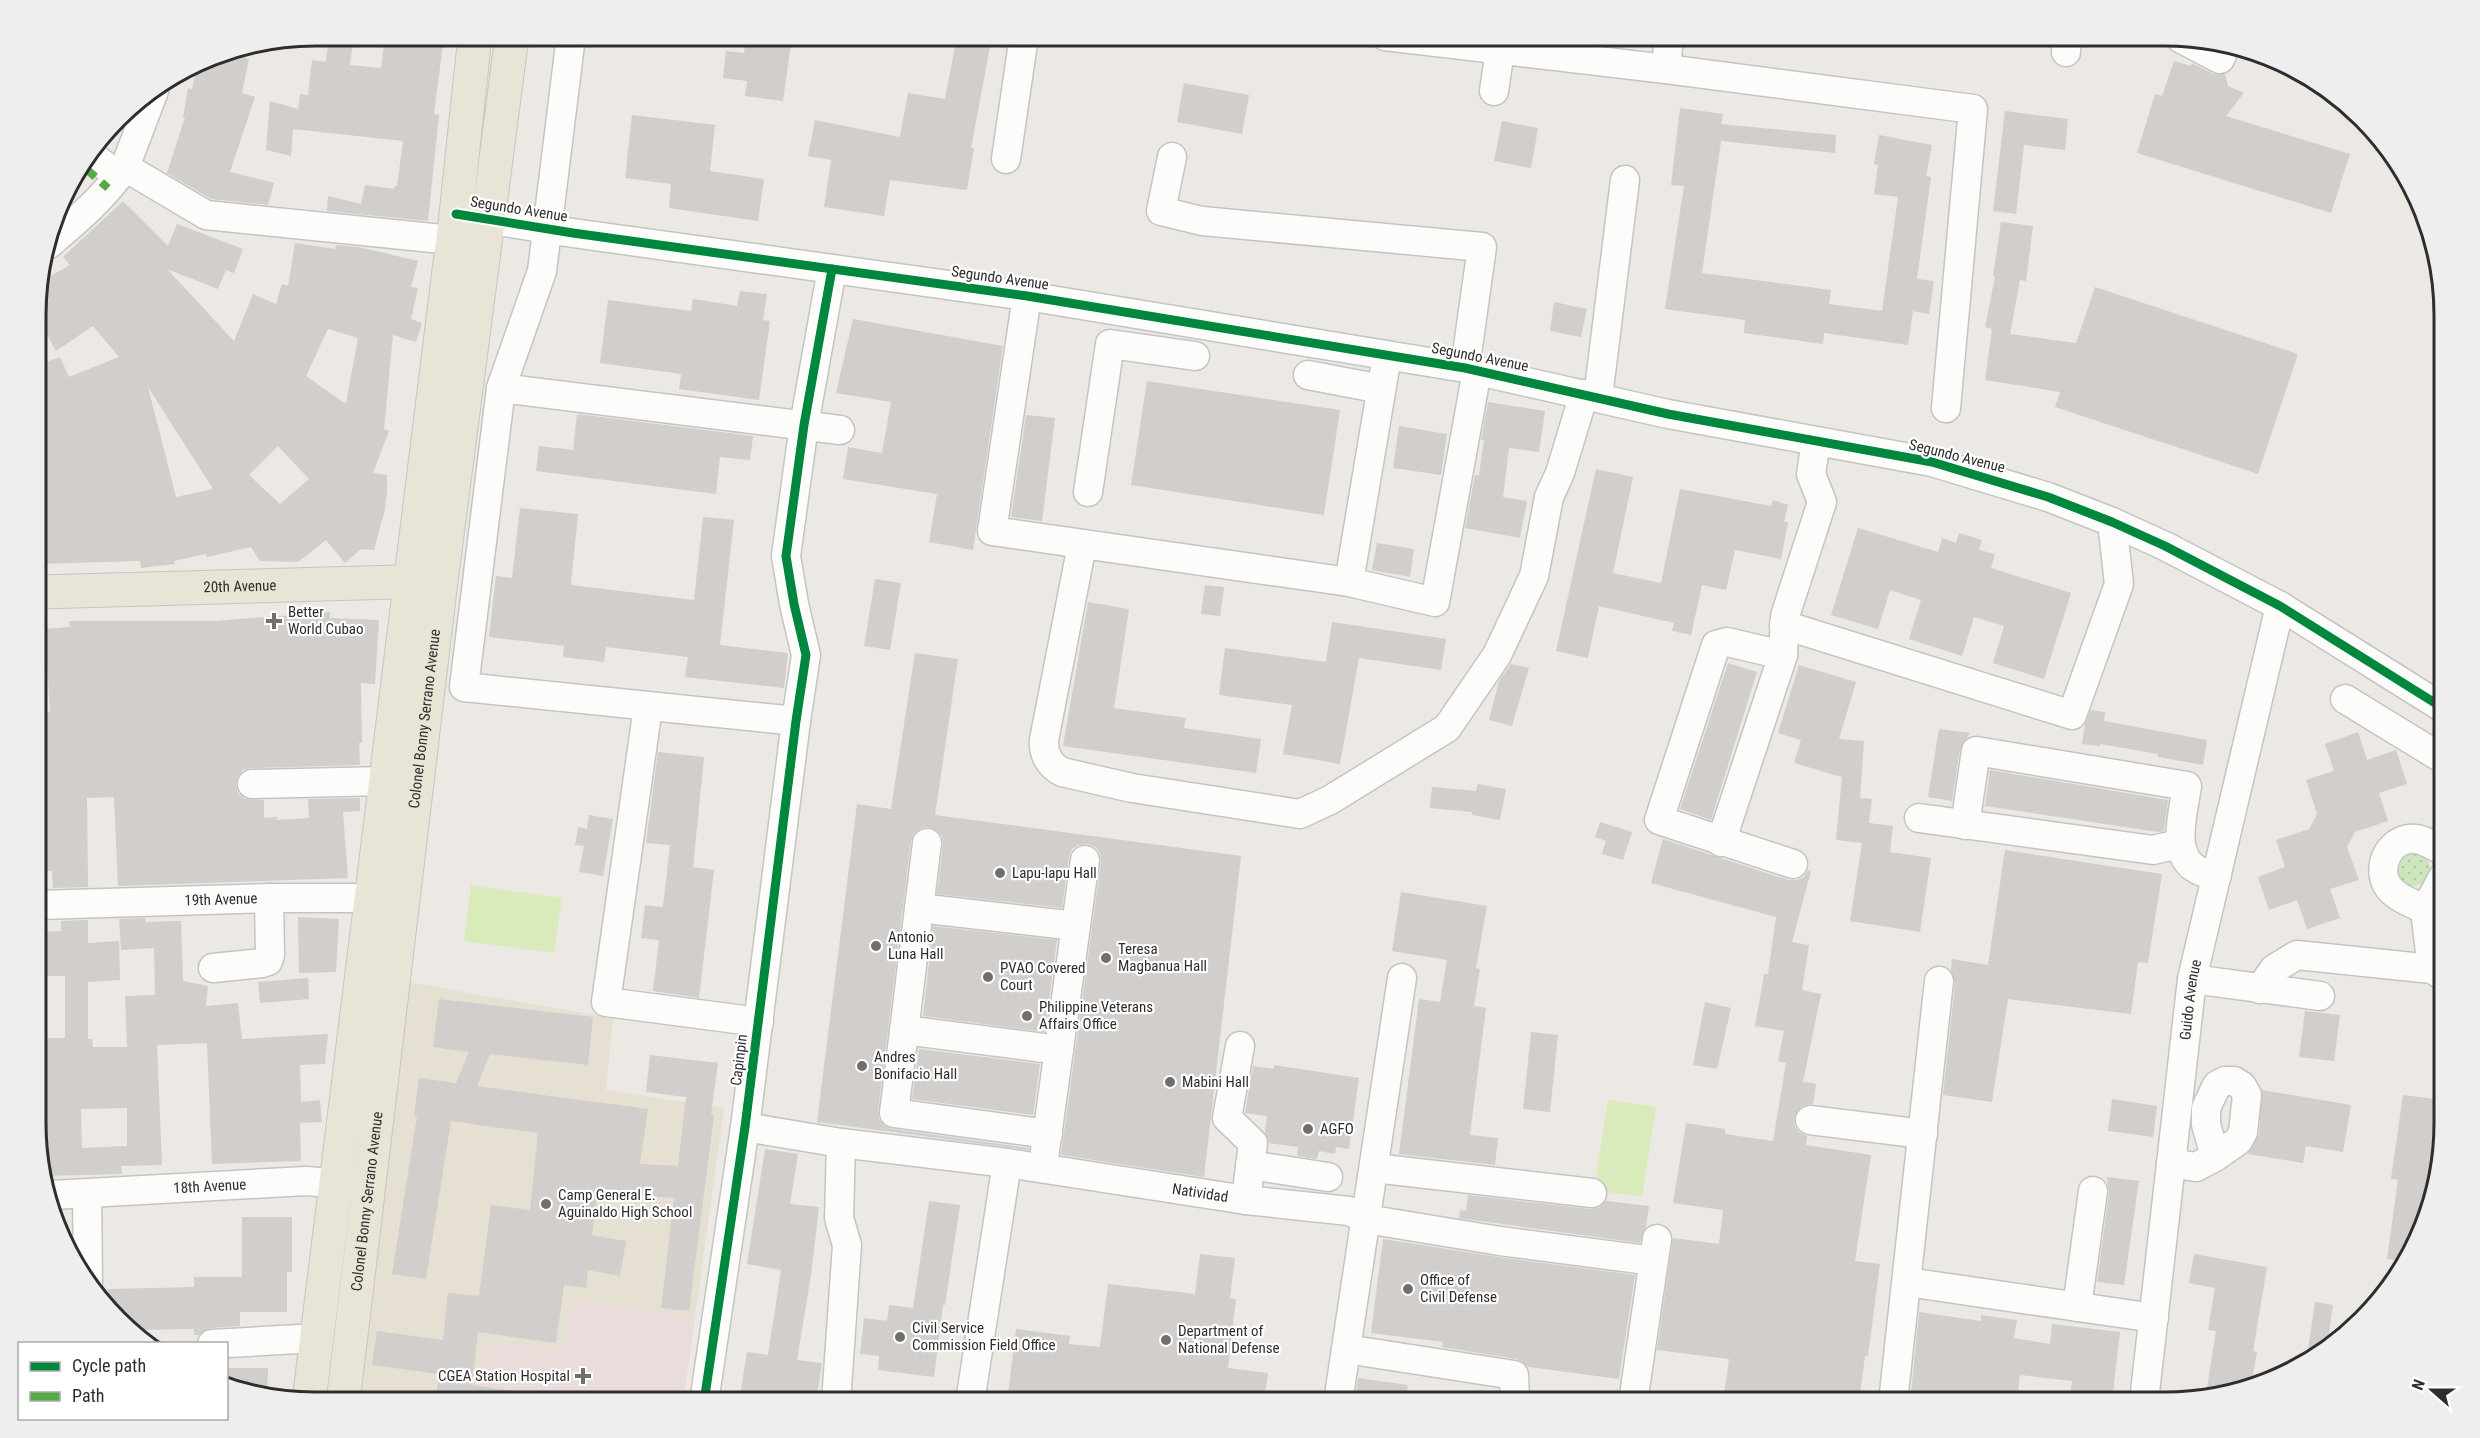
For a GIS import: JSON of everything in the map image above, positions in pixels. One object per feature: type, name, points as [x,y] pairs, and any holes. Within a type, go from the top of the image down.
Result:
[{"type":"main road","name":"Colonel Bonny Serrano Avenue","points":[[344,1392],[367,1186],[388,897],[426,581],[454,227],[473,46]]},
{"type":"main road","name":"Colonel Bonny Serrano Avenue","points":[[310,1392],[334,1182],[388,897],[386,781],[426,581],[490,220],[511,46]]},
{"type":"main road","name":"20th Avenue","points":[[46,592],[426,581]]},
{"type":"street","points":[[570,46],[548,228],[536,294],[501,388],[464,687],[796,721]]},
{"type":"street","points":[[1006,159],[1023,46]]},
{"type":"street","points":[[1486,46],[1494,91]]},
{"type":"street","points":[[1500,46],[1973,109],[1946,408]]},
{"type":"street","points":[[1666,69],[1669,46]]},
{"type":"street","points":[[2202,49],[2220,59],[2223,53]]},
{"type":"street","points":[[59,235],[89,210],[122,172],[149,105]]},
{"type":"street","points":[[1027,296],[992,531],[1349,582],[1435,602],[1471,369],[1482,247],[1202,221],[1161,211],[1172,157]]},
{"type":"street","name":"Segundo Avenue","points":[[97,159],[206,215],[454,227],[490,220],[1027,296],[1471,369],[1668,414],[1932,462],[2025,490],[2112,522],[2165,546],[2280,606],[2434,702]]},
{"type":"street","points":[[1082,545],[1043,748],[1052,765],[1062,772],[1132,788],[1300,814],[1330,800],[1447,728],[1497,655],[1534,576],[1549,497],[1591,395],[1625,180]]},
{"type":"street","name":"Capinpin","points":[[706,1392],[746,1127],[806,655],[786,555],[804,425],[832,269]]},
{"type":"street","points":[[1088,492],[1110,344],[1195,356]]},
{"type":"street","points":[[1349,582],[1387,356]]},
{"type":"street","points":[[1308,375],[1382,389]]},
{"type":"street","points":[[501,388],[840,430]]},
{"type":"street","points":[[1721,842],[1783,655],[1784,625],[1822,502],[1811,474],[1816,441]]},
{"type":"street","points":[[1784,625],[2072,715],[2119,584],[2112,522]]},
{"type":"street","name":"Guido Avenue","points":[[2145,1392],[2192,979],[2280,606]]},
{"type":"street","points":[[1783,655],[1727,642],[1716,645],[1659,820],[1792,864]]},
{"type":"street","points":[[2345,699],[2434,753]]},
{"type":"street","points":[[648,707],[606,1002],[759,1022]]},
{"type":"street","points":[[1965,825],[1976,751],[2187,786],[2179,844],[2183,855],[2196,870],[2217,875]]},
{"type":"street","points":[[252,784],[386,781]]},
{"type":"street","points":[[1918,818],[2153,850],[2179,844]]},
{"type":"street","points":[[2426,910],[2391,890],[2383,873],[2383,864],[2392,847],[2409,839],[2419,839],[2434,846]]},
{"type":"street","points":[[927,843],[894,1113],[1048,1134]]},
{"type":"street","points":[[1043,1168],[1085,860]]},
{"type":"street","points":[[2434,894],[2426,910],[2434,952]]},
{"type":"street","name":"19th Avenue","points":[[46,905],[388,897]]},
{"type":"street","points":[[213,968],[268,961],[270,956],[269,898]]},
{"type":"street","points":[[919,908],[1076,926]]},
{"type":"street","points":[[2260,989],[2274,969],[2297,955],[2434,972]]},
{"type":"street","points":[[1340,1392],[1402,978]]},
{"type":"street","points":[[2192,979],[2320,996]]},
{"type":"street","points":[[1894,1392],[1939,981]]},
{"type":"street","points":[[904,1030],[1059,1050]]},
{"type":"street","points":[[1240,1046],[1227,1118],[1252,1143],[1246,1200]]},
{"type":"street","points":[[1810,1120],[1923,1134]]},
{"type":"street","name":"Natividad","points":[[746,1127],[841,1143],[1043,1168],[1246,1200],[1349,1211],[1366,1219],[1500,1240],[1656,1250],[1635,1392]]},
{"type":"street","points":[[837,1392],[847,1245],[839,1218],[841,1143]]},
{"type":"street","points":[[2171,1163],[2196,1167],[2215,1157]]},
{"type":"street","points":[[972,1392],[1007,1163]]},
{"type":"street","points":[[1250,1165],[1328,1177]]},
{"type":"street","points":[[1374,1168],[1592,1193]]},
{"type":"street","name":"18th Avenue","points":[[57,1195],[220,1184],[334,1182],[367,1186]]},
{"type":"street","points":[[2077,1307],[2094,1191]]},
{"type":"street","points":[[87,1194],[88,1265]]},
{"type":"street","points":[[1907,1282],[2154,1318]]},
{"type":"street","points":[[228,1343],[316,1338]]},
{"type":"street","points":[[1346,1349],[1514,1376],[1515,1392]]},
{"type":"shaded area","name":"Camp General E. Aguinaldo High School","points":[[408,982],[613,1018],[606,1090],[724,1108],[695,1318],[572,1300],[564,1350],[494,1392],[357,1392]]},
{"type":"shaded area","name":"CGEA Station Hospital","points":[[572,1299],[695,1318],[684,1392],[478,1392],[483,1342],[564,1349]]},
{"type":"green space","points":[[2414,850],[2426,856],[2431,869],[2425,883],[2412,887],[2399,881],[2396,861]]},
{"type":"green space","points":[[471,885],[562,898],[554,953],[464,941]]},
{"type":"green space","points":[[1608,1100],[1656,1107],[1642,1197],[1594,1190]]},
{"type":"building","points":[[328,46],[353,46],[350,65],[381,68],[384,46],[443,46],[434,114],[439,115],[428,221],[327,211],[328,196],[361,204],[365,185],[394,189],[397,186],[403,141],[293,129],[291,156],[266,150],[270,101],[298,109],[300,94],[308,95],[312,60],[326,62]]},
{"type":"building","points":[[745,46],[791,46],[783,101],[745,96],[747,81],[723,78],[726,51],[744,53]]},
{"type":"building","points":[[955,46],[990,46],[971,148],[974,148],[967,190],[890,180],[884,216],[824,207],[831,160],[808,156],[815,120],[900,137],[908,93],[945,99]]},
{"type":"building","points":[[242,57],[249,59],[242,93],[255,97],[230,172],[274,183],[268,205],[211,199],[167,173],[185,117],[183,117],[188,88],[192,89],[197,74]]},
{"type":"building","points":[[2174,61],[2191,66],[2192,63],[2213,74],[2225,74],[2228,86],[2244,93],[2226,116],[2350,154],[2331,213],[2137,153],[2155,94],[2162,96]]},
{"type":"building","points":[[1184,83],[1249,95],[1242,134],[1177,122]]},
{"type":"building","points":[[1680,108],[1723,114],[1721,124],[1836,135],[1835,153],[1721,141],[1702,273],[1831,290],[1829,304],[1882,311],[1898,197],[1874,194],[1878,165],[1874,164],[1879,135],[1932,145],[1926,176],[1931,177],[1917,279],[1934,281],[1929,314],[1913,311],[1908,345],[1824,333],[1823,344],[1744,333],[1745,320],[1665,309],[1684,186],[1671,185]]},
{"type":"building","points":[[2005,111],[2068,119],[2065,150],[2024,145],[2016,214],[1993,211]]},
{"type":"building","points":[[632,115],[715,125],[710,171],[764,179],[758,221],[669,208],[671,184],[625,178]]},
{"type":"building","points":[[1502,121],[1538,128],[1531,168],[1494,161]]},
{"type":"building","points":[[123,201],[168,246],[177,224],[243,249],[234,273],[226,270],[218,289],[167,269],[234,341],[253,294],[276,304],[282,284],[288,286],[295,243],[335,249],[336,245],[358,247],[418,261],[411,287],[418,288],[411,319],[422,323],[416,342],[393,335],[384,429],[389,431],[373,473],[387,475],[387,492],[374,550],[361,549],[345,563],[326,540],[298,562],[260,561],[251,547],[207,557],[206,554],[174,561],[175,564],[141,568],[140,561],[46,564],[46,362],[60,357],[69,377],[119,357],[93,326],[56,351],[46,333],[50,276],[70,265],[63,257]],"holes":[[[328,329],[358,338],[346,404],[306,376]],[[148,387],[213,489],[176,497]],[[278,446],[309,479],[280,504],[249,475]]]},
{"type":"building","points":[[2001,222],[2033,226],[2026,281],[2020,280],[2010,334],[2076,343],[2095,287],[2298,354],[2258,474],[2055,407],[2060,392],[1985,380],[1992,329],[1985,327],[1995,277],[1993,276]]},
{"type":"building","points":[[740,291],[767,294],[763,320],[770,321],[759,400],[679,389],[681,374],[600,363],[608,300],[691,311],[693,299],[737,306]]},
{"type":"building","points":[[1554,302],[1587,309],[1581,337],[1550,331]]},
{"type":"building","points":[[853,319],[1003,346],[973,550],[929,542],[937,494],[843,479],[848,447],[882,453],[891,402],[836,393]]},
{"type":"building","points":[[1147,381],[1340,410],[1324,515],[1131,485]]},
{"type":"building","points":[[1488,402],[1545,411],[1539,452],[1509,448],[1503,497],[1527,501],[1520,538],[1465,528],[1475,475],[1479,475],[1484,440],[1481,440]]},
{"type":"building","points":[[577,414],[753,436],[750,460],[720,457],[716,494],[536,471],[539,446],[573,450]]},
{"type":"building","points":[[1026,415],[1055,418],[1042,521],[1011,517]]},
{"type":"building","points":[[1399,426],[1447,434],[1441,475],[1393,468]]},
{"type":"building","points":[[1596,469],[1633,477],[1613,573],[1661,583],[1680,489],[1771,506],[1773,500],[1788,505],[1784,522],[1788,522],[1781,559],[1735,550],[1726,590],[1702,585],[1691,635],[1672,631],[1674,623],[1599,606],[1588,658],[1556,651]]},
{"type":"building","points":[[520,508],[578,514],[571,585],[694,600],[703,517],[734,520],[720,645],[788,653],[784,688],[685,677],[688,657],[606,647],[604,662],[563,657],[564,646],[489,637],[496,576],[512,578]]},
{"type":"building","points":[[1858,528],[1938,552],[1942,538],[1956,543],[1959,533],[1982,540],[1979,550],[1995,554],[1991,568],[2071,593],[2044,679],[1993,663],[2004,626],[1974,617],[1962,656],[1909,639],[1921,600],[1890,590],[1878,629],[1831,615]]},
{"type":"building","points":[[1377,543],[1414,549],[1410,577],[1372,570]]},
{"type":"building","points":[[875,579],[901,583],[890,650],[864,646]]},
{"type":"building","points":[[1205,585],[1224,587],[1220,616],[1201,614]]},
{"type":"building","points":[[1088,602],[1129,609],[1114,708],[1186,718],[1184,728],[1261,739],[1256,773],[1063,746]]},
{"type":"building","points":[[330,612],[330,618],[379,620],[375,684],[361,683],[360,765],[251,768],[243,770],[238,776],[236,785],[238,793],[245,799],[264,800],[264,818],[277,817],[277,820],[309,818],[308,799],[360,798],[360,811],[343,812],[348,878],[118,886],[114,797],[87,798],[88,887],[53,888],[52,871],[46,871],[46,712],[50,712],[46,629],[70,627],[69,621],[216,621]]},
{"type":"building","points":[[1332,622],[1446,639],[1441,670],[1359,658],[1340,764],[1283,754],[1292,705],[1219,695],[1225,648],[1326,662]]},
{"type":"building","points":[[915,653],[958,659],[935,815],[1241,856],[1204,1177],[1061,1155],[1101,862],[1096,847],[1087,844],[1078,845],[1072,849],[1062,908],[937,894],[942,836],[936,830],[928,827],[921,828],[914,833],[911,841],[878,1111],[879,1119],[884,1126],[892,1129],[1029,1148],[1029,1150],[817,1122],[857,804],[891,809]]},
{"type":"building","points":[[1728,663],[1757,672],[1711,820],[1680,809]]},
{"type":"building","points":[[1511,664],[1529,668],[1512,726],[1489,720],[1499,681]]},
{"type":"building","points":[[1799,665],[1856,682],[1839,739],[1864,741],[1860,798],[1872,799],[1869,823],[1893,826],[1890,852],[1931,858],[1920,932],[1850,921],[1862,843],[1836,840],[1842,777],[1794,763],[1801,740],[1778,733]]},
{"type":"building","points":[[2091,710],[2105,712],[2104,721],[2207,740],[2203,765],[2158,757],[2158,754],[2100,744],[2100,746],[2082,744],[2085,724]]},
{"type":"building","points":[[1939,729],[1970,733],[1960,749],[1952,801],[1928,797]]},
{"type":"building","points":[[2358,732],[2367,760],[2396,750],[2407,784],[2379,793],[2388,821],[2355,832],[2347,847],[2359,880],[2330,889],[2340,918],[2307,929],[2297,900],[2269,910],[2258,877],[2285,867],[2276,840],[2309,829],[2317,814],[2306,780],[2334,771],[2325,744]]},
{"type":"building","points":[[658,752],[704,757],[693,867],[714,870],[699,998],[653,991],[659,940],[641,938],[645,905],[663,907],[670,845],[646,843]]},
{"type":"building","points":[[1990,770],[2168,800],[2164,831],[2158,832],[1985,806]]},
{"type":"building","points":[[1478,784],[1506,789],[1500,820],[1472,815],[1472,812],[1430,808],[1432,787],[1476,791]]},
{"type":"building","points":[[589,815],[613,819],[603,876],[579,872],[584,846],[575,845],[578,827],[587,829]]},
{"type":"building","points":[[1600,822],[1632,832],[1623,860],[1602,854],[1606,841],[1595,837]]},
{"type":"building","points":[[1663,839],[1788,880],[1797,880],[1804,877],[1808,870],[1811,871],[1792,942],[1809,945],[1802,990],[1821,994],[1803,1082],[1816,1084],[1813,1104],[1803,1105],[1797,1111],[1794,1119],[1795,1127],[1807,1136],[1806,1145],[1871,1155],[1855,1261],[1880,1264],[1868,1356],[1865,1356],[1860,1392],[1724,1392],[1729,1359],[1657,1350],[1673,1238],[1719,1244],[1723,1210],[1673,1203],[1686,1123],[1725,1129],[1725,1134],[1773,1141],[1786,1063],[1778,1061],[1784,1031],[1755,1026],[1764,974],[1768,974],[1776,917],[1651,883]]},
{"type":"building","points":[[2005,850],[2162,874],[2148,963],[2138,962],[2131,1014],[2008,999],[1992,1102],[1943,1095],[1955,983],[1951,970],[1952,959],[1988,965]]},
{"type":"building","points":[[1401,892],[1487,906],[1476,968],[1480,969],[1474,1006],[1486,1008],[1470,1135],[1498,1138],[1495,1165],[1399,1154],[1419,999],[1440,1002],[1447,960],[1392,951]]},
{"type":"building","points":[[298,917],[339,919],[336,972],[299,973]]},
{"type":"building","points":[[145,918],[145,922],[181,921],[183,981],[208,986],[206,1006],[238,1003],[242,1039],[328,1034],[325,1064],[300,1065],[301,1102],[320,1100],[322,1122],[300,1123],[301,1161],[212,1164],[207,1043],[157,1045],[162,1165],[121,1166],[122,1174],[52,1176],[46,1122],[46,1038],[65,1038],[65,976],[46,976],[46,932],[61,931],[61,921],[88,920],[88,943],[119,941],[120,980],[88,982],[88,1039],[92,1039],[93,1047],[127,1047],[125,996],[155,995],[154,948],[121,950],[119,919]],"holes":[[[127,1108],[127,1146],[82,1148],[81,1109]]]},
{"type":"building","name":"PVAO Covered Court","points":[[933,926],[1057,940],[1045,1032],[923,1016]]},
{"type":"building","points":[[308,978],[309,999],[260,1003],[258,982]]},
{"type":"building","points":[[439,999],[593,1017],[588,1065],[490,1054],[477,1086],[648,1109],[640,1164],[678,1166],[686,1097],[646,1092],[650,1055],[718,1063],[711,1114],[714,1115],[689,1311],[661,1308],[674,1198],[632,1195],[632,1192],[598,1188],[592,1235],[626,1241],[620,1276],[588,1270],[586,1288],[564,1285],[556,1343],[478,1332],[472,1385],[521,1392],[436,1392],[439,1374],[372,1365],[377,1331],[443,1340],[448,1293],[479,1296],[491,1205],[530,1210],[538,1133],[451,1121],[426,1279],[392,1274],[417,1116],[414,1116],[419,1078],[456,1083],[469,1052],[433,1047]]},
{"type":"building","points":[[1705,1002],[1731,1008],[1717,1069],[1693,1065]]},
{"type":"building","points":[[2305,1011],[2340,1015],[2334,1061],[2299,1057]]},
{"type":"building","points":[[1531,1032],[1558,1035],[1550,1112],[1523,1109]]},
{"type":"building","points":[[919,1049],[1040,1064],[1033,1115],[912,1099]]},
{"type":"building","name":"AGFO","points":[[1274,1065],[1359,1078],[1349,1149],[1336,1147],[1335,1154],[1319,1151],[1317,1159],[1297,1156],[1298,1147],[1269,1143],[1265,1131],[1267,1116],[1245,1113],[1253,1066],[1274,1069]]},
{"type":"building","points":[[2262,1090],[2351,1105],[2343,1152],[2306,1146],[2303,1163],[2248,1154],[2259,1134]]},
{"type":"building","points":[[2403,1095],[2434,1099],[2433,1140],[2424,1192],[2413,1225],[2395,1260],[2387,1259],[2398,1180],[2391,1179]]},
{"type":"building","points":[[2112,1099],[2157,1106],[2153,1137],[2108,1131]]},
{"type":"building","points":[[765,1149],[798,1154],[790,1204],[819,1207],[797,1360],[822,1363],[818,1392],[741,1392],[747,1352],[768,1355],[781,1270],[747,1264]]},
{"type":"building","points":[[2107,1177],[2139,1181],[2124,1285],[2097,1282],[2109,1193]]},
{"type":"building","points":[[1468,1195],[1590,1209],[1599,1208],[1606,1201],[1649,1206],[1646,1227],[1640,1243],[1459,1218],[1460,1210],[1466,1211]]},
{"type":"building","points":[[929,1201],[960,1205],[945,1305],[943,1305],[934,1377],[878,1370],[879,1356],[860,1354],[864,1318],[887,1321],[889,1305],[913,1308]]},
{"type":"building","points":[[242,1217],[292,1217],[292,1272],[287,1272],[287,1312],[240,1312],[240,1326],[210,1328],[199,1335],[194,1335],[194,1329],[144,1330],[108,1294],[108,1289],[194,1287],[194,1277],[242,1277]]},
{"type":"building","points":[[1383,1239],[1635,1275],[1619,1379],[1529,1367],[1517,1359],[1442,1347],[1443,1342],[1371,1333]]},
{"type":"building","name":"Department of National Defense","points":[[1200,1254],[1235,1258],[1230,1298],[1236,1299],[1228,1368],[1268,1373],[1265,1392],[1008,1392],[1016,1329],[1070,1336],[1069,1344],[1100,1347],[1108,1284],[1195,1294]]},
{"type":"building","points":[[2194,1254],[2267,1267],[2253,1351],[2257,1352],[2253,1376],[2207,1388],[2216,1331],[2208,1330],[2215,1288],[2189,1283]]},
{"type":"building","points":[[2315,1302],[2333,1305],[2329,1335],[2308,1350]]},
{"type":"building","points":[[1919,1312],[1981,1321],[1981,1315],[2017,1320],[2014,1338],[2050,1344],[2052,1324],[2120,1332],[2113,1392],[2070,1392],[2072,1381],[2020,1375],[2018,1392],[1911,1392]]},
{"type":"building","points":[[228,1368],[268,1368],[267,1387],[228,1377]]},
{"type":"building","points":[[1358,1378],[1408,1385],[1407,1392],[1356,1392]]},
{"type":"marked path","points":[[89,171],[108,188]]},
{"type":"cycle path","points":[[456,214],[573,233],[1027,296],[1465,368],[1668,414],[1932,462],[2048,497],[2165,546],[2280,606],[2434,702]]},
{"type":"cycle path","points":[[705,1392],[745,1127],[806,655],[786,556],[804,425],[832,269]]},
{"type":"place","name":"Better World Cubao","points":[[274,621]]},
{"type":"place","name":"Lapu-lapu Hall","points":[[1000,873]]},
{"type":"place","name":"Antonio Luna Hall","points":[[876,946]]},
{"type":"place","name":"Teresa Magbanua Hall","points":[[1106,958]]},
{"type":"place","name":"PVAO Covered Court","points":[[988,977]]},
{"type":"place","name":"Philippine Veterans Affairs Office","points":[[1027,1016]]},
{"type":"place","name":"Andres Bonifacio Hall","points":[[862,1066]]},
{"type":"place","name":"Mabini Hall","points":[[1170,1082]]},
{"type":"place","name":"AGFO","points":[[1308,1129]]},
{"type":"place","name":"Camp General E. Aguinaldo High School","points":[[546,1204]]},
{"type":"place","name":"Office of Civil Defense","points":[[1408,1289]]},
{"type":"place","name":"Civil Service Commission Field Office","points":[[900,1337]]},
{"type":"place","name":"Department of National Defense","points":[[1166,1340]]},
{"type":"place","name":"CGEA Station Hospital","points":[[583,1376]]}]
